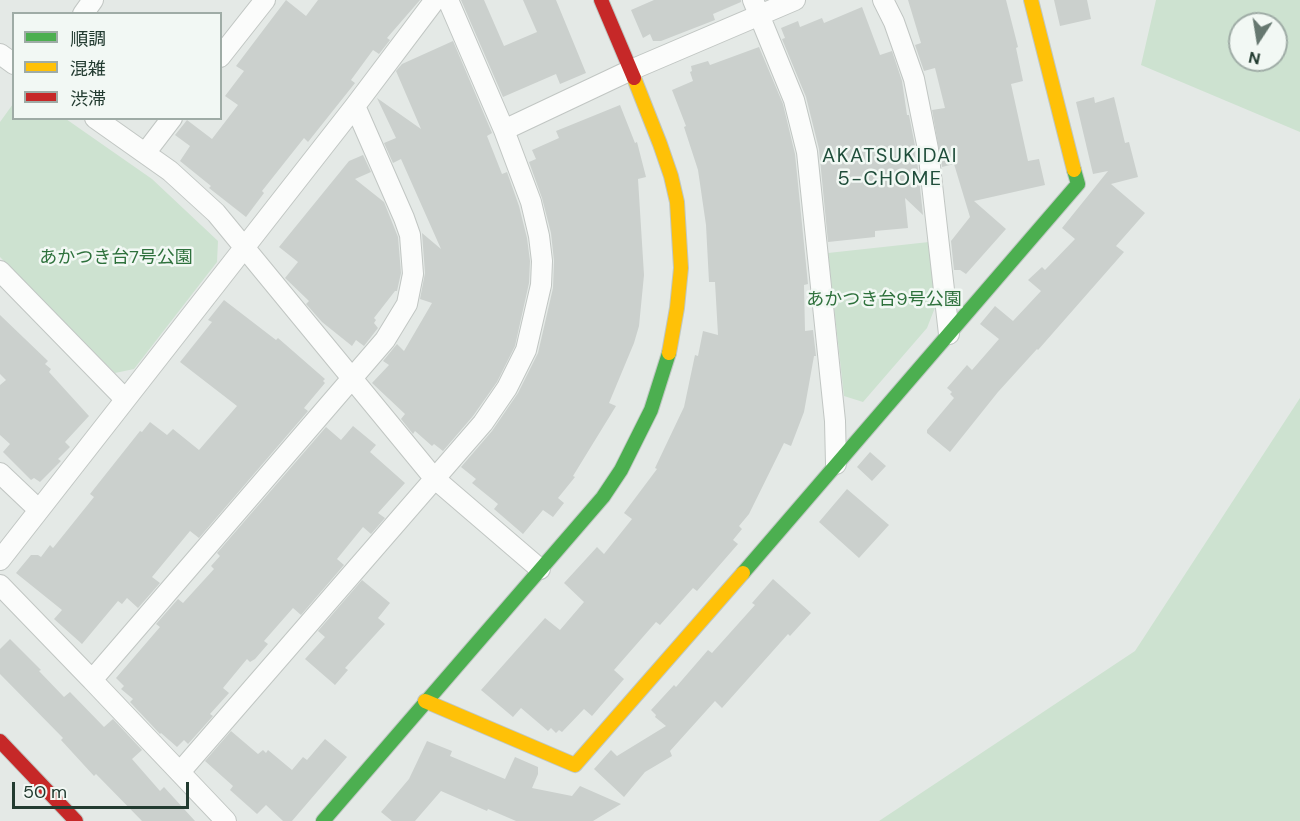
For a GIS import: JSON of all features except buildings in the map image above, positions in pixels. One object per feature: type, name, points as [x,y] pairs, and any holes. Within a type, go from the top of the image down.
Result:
[{"type":"street","points":[[222,54],[265,0]]},
{"type":"street","points":[[0,560],[355,106],[435,0]]},
{"type":"street","points":[[180,772],[483,423],[515,373],[526,350],[541,285],[542,261],[539,236],[531,202],[504,130],[448,0]]},
{"type":"street","points":[[323,821],[603,497],[621,470],[651,410],[670,349],[677,308],[681,237],[677,202],[668,165],[601,0]]},
{"type":"street","points":[[504,130],[756,8],[795,0]]},
{"type":"street","points":[[883,0],[894,22],[914,79],[928,149],[949,334]]},
{"type":"street","points":[[426,701],[575,765],[949,334],[1078,184],[1030,0]]},
{"type":"street","points":[[756,8],[794,100],[807,152],[835,422],[836,464]]},
{"type":"street","points":[[92,680],[385,340],[407,304],[413,274],[413,252],[404,218],[355,106]]},
{"type":"street","points":[[98,120],[146,152],[216,213],[434,478],[540,569]]},
{"type":"street","points":[[146,152],[170,120]]},
{"type":"street","points":[[0,271],[125,399]]},
{"type":"street","points":[[0,473],[39,510]]},
{"type":"street","points":[[0,585],[226,821]]},
{"type":"street","points":[[0,741],[76,821]]},
{"type":"green space","points":[[1156,0],[1300,0],[1300,132],[1141,65]]},
{"type":"green space","name":"あかつき台7号公園","points":[[12,105],[12,120],[67,120],[152,179],[218,241],[217,262],[134,369],[115,373],[0,257],[0,122]]},
{"type":"green space","name":"あかつき台9号公園","points":[[929,242],[936,305],[927,328],[863,402],[844,396],[828,253]]},
{"type":"green space","points":[[1300,398],[1300,821],[879,821],[1135,651]]},
{"type":"traffic: fast","points":[[743,573],[1078,184],[1074,170]]},
{"type":"traffic: fast","points":[[323,821],[603,497],[621,470],[651,410],[669,353]]},
{"type":"traffic: slow","points":[[1031,0],[1074,170]]},
{"type":"traffic: slow","points":[[634,78],[660,144],[677,202],[681,268],[669,353]]},
{"type":"traffic: slow","points":[[425,701],[575,765],[743,573]]},
{"type":"traffic: jam","points":[[601,0],[634,78]]},
{"type":"traffic: jam","points":[[0,741],[76,821]]},
{"type":"district","name":"AKATSUKIDAI 5-CHOME","points":[[890,168]]}]
